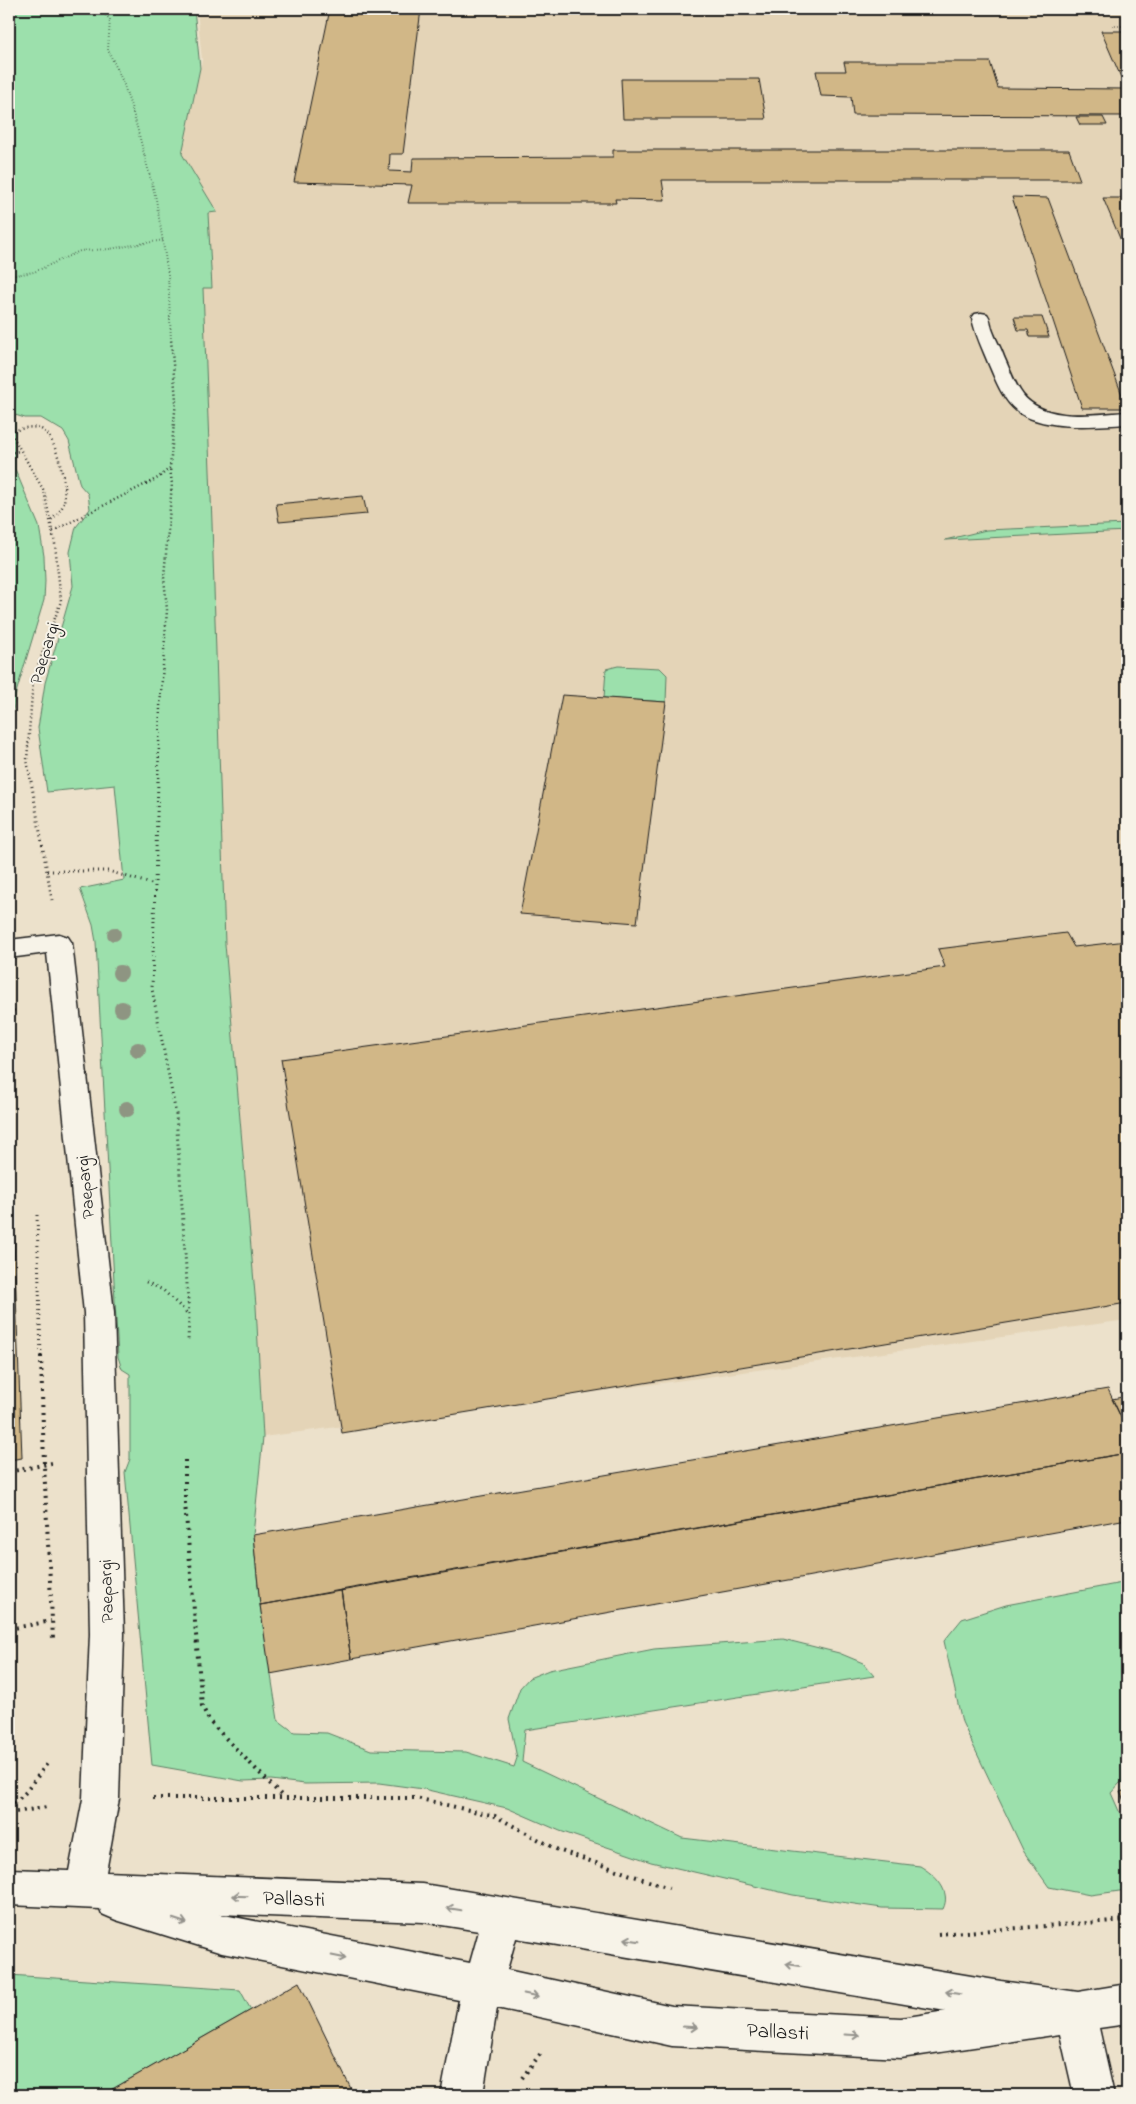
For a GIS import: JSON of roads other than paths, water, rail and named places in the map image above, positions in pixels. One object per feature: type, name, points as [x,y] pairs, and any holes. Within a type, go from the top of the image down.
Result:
[{"type":"street","points":[[981,318],[983,329],[1017,401],[1035,414],[1059,419],[1127,418]]},
{"type":"street","name":"Paepargi","points":[[9,949],[59,943],[99,1313],[107,1634],[101,1799],[84,1891]]},
{"type":"street","name":"Pallasti","points":[[9,1886],[84,1891],[422,1903],[683,1949],[807,1967],[1001,2001],[1075,2010]]},
{"type":"street","name":"Pallasti","points":[[84,1891],[222,1934],[483,1985],[672,2026],[901,2038],[1075,2010],[1127,2004]]},
{"type":"street","points":[[461,2095],[464,2088],[475,2015],[502,1917]]},
{"type":"street","points":[[1075,2010],[1094,2095]]}]
